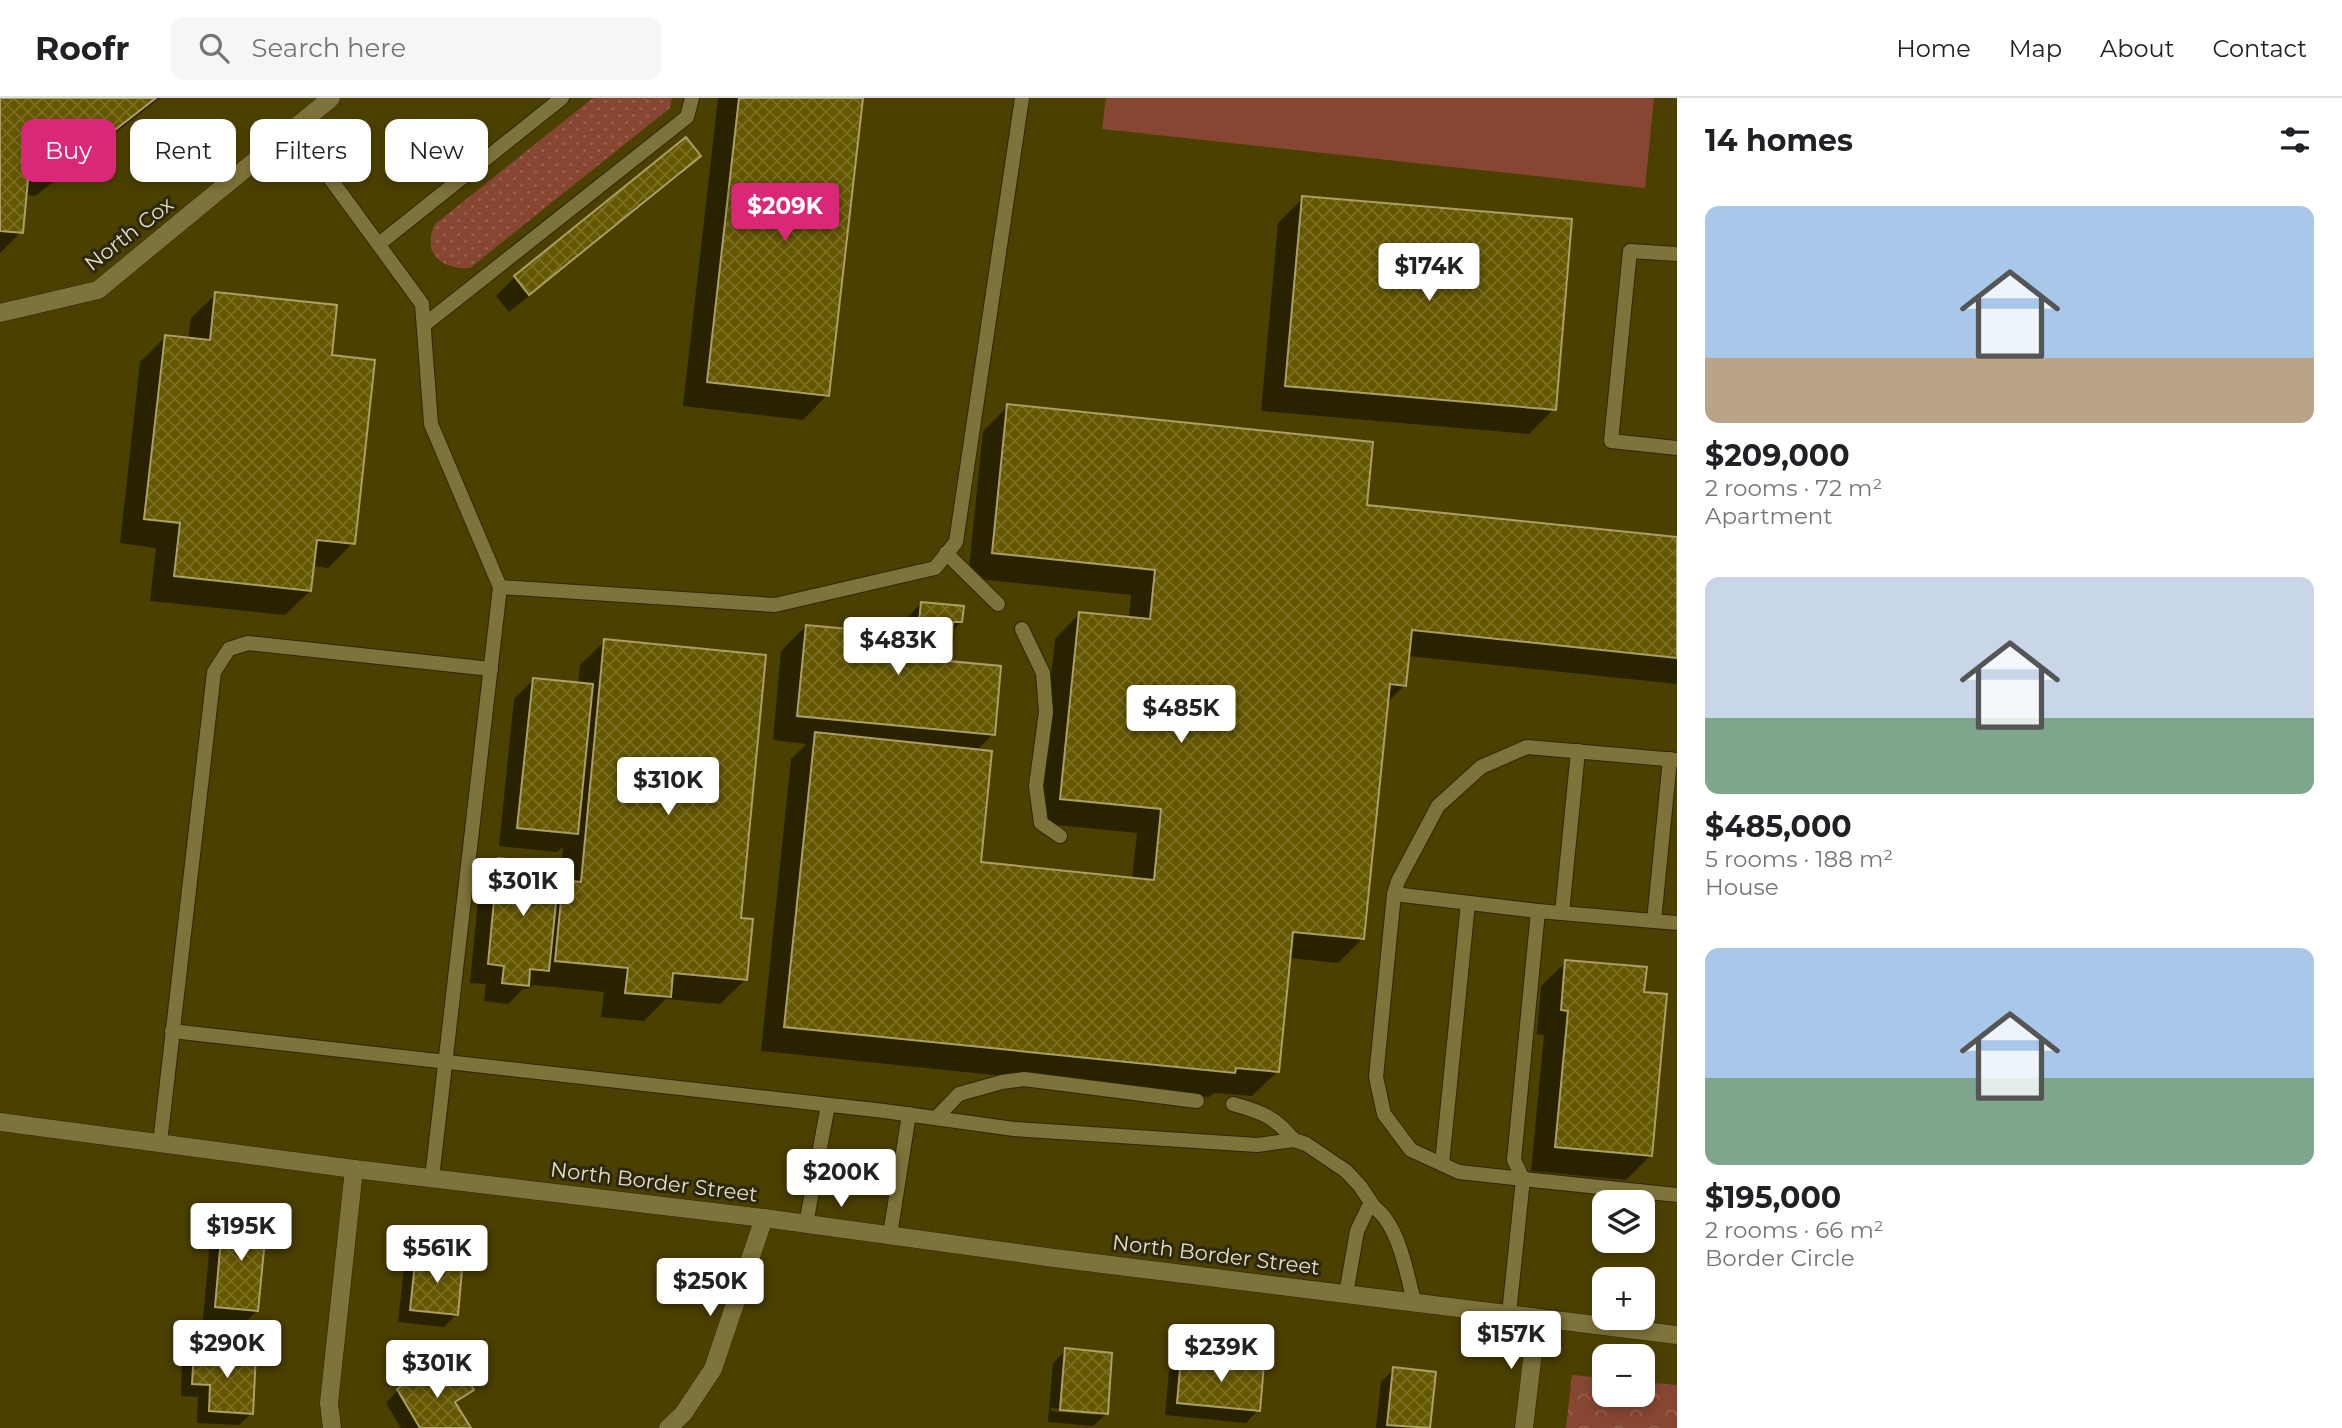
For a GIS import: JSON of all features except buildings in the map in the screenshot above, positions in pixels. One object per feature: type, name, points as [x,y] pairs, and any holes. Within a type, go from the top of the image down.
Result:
[{"type":"street","name":"North Cox","points":[[306,119],[331,98]]},
{"type":"street","name":"North Cox","points":[[0,313],[98,290],[250,165]]},
{"type":"street","name":"North Border Street","points":[[0,1122],[1677,1335]]},
{"type":"street","points":[[332,1428],[329,1403],[354,1169]]},
{"type":"street","points":[[668,1428],[684,1413],[713,1369],[764,1218]]},
{"type":"street","points":[[1524,1428],[1537,1318]]},
{"type":"lane","points":[[379,244],[562,98]]},
{"type":"lane","points":[[424,325],[687,117],[692,98]]},
{"type":"lane","points":[[500,587],[775,605],[934,568],[956,541],[1022,98]]},
{"type":"lane","points":[[333,182],[422,304],[431,424],[500,587],[432,1178]]},
{"type":"lane","points":[[1677,254],[1630,251],[1611,441],[1677,448]]},
{"type":"lane","points":[[946,554],[998,604]]},
{"type":"lane","points":[[1022,629],[1043,673],[1046,712],[1036,786],[1041,823],[1060,836]]},
{"type":"lane","points":[[160,1143],[214,672],[229,649],[248,643],[491,669]]},
{"type":"lane","points":[[1654,921],[1674,760],[1527,747],[1481,767],[1438,806],[1398,881],[1394,894],[1376,1077],[1384,1114],[1412,1150],[1459,1172],[1677,1195]]},
{"type":"lane","points":[[1562,913],[1577,751]]},
{"type":"lane","points":[[1394,894],[1538,911],[1677,923]]},
{"type":"lane","points":[[1441,1164],[1468,903]]},
{"type":"lane","points":[[1509,1314],[1522,1179],[1514,1160],[1538,911]]},
{"type":"lane","points":[[172,1031],[909,1114],[1014,1129],[1257,1145],[1294,1140],[1306,1144],[1346,1171],[1381,1212],[1399,1245],[1414,1302]]},
{"type":"lane","points":[[936,1118],[959,1094],[1024,1079],[1197,1101]]},
{"type":"lane","points":[[1233,1104],[1262,1112],[1281,1125],[1294,1140]]},
{"type":"lane","points":[[806,1224],[828,1105]]},
{"type":"lane","points":[[890,1235],[909,1114]]},
{"type":"lane","points":[[1346,1294],[1357,1231],[1368,1208],[1374,1207]]},
{"type":"green space","points":[[593,98],[672,98],[670,108],[470,268],[443,263],[433,252],[431,244],[435,224]]},
{"type":"green space","points":[[1106,98],[1654,98],[1645,188],[1102,129]]},
{"type":"green space","points":[[1572,1375],[1592,1377],[1592,1407],[1655,1407],[1655,1383],[1677,1385],[1677,1428],[1566,1428]]}]
